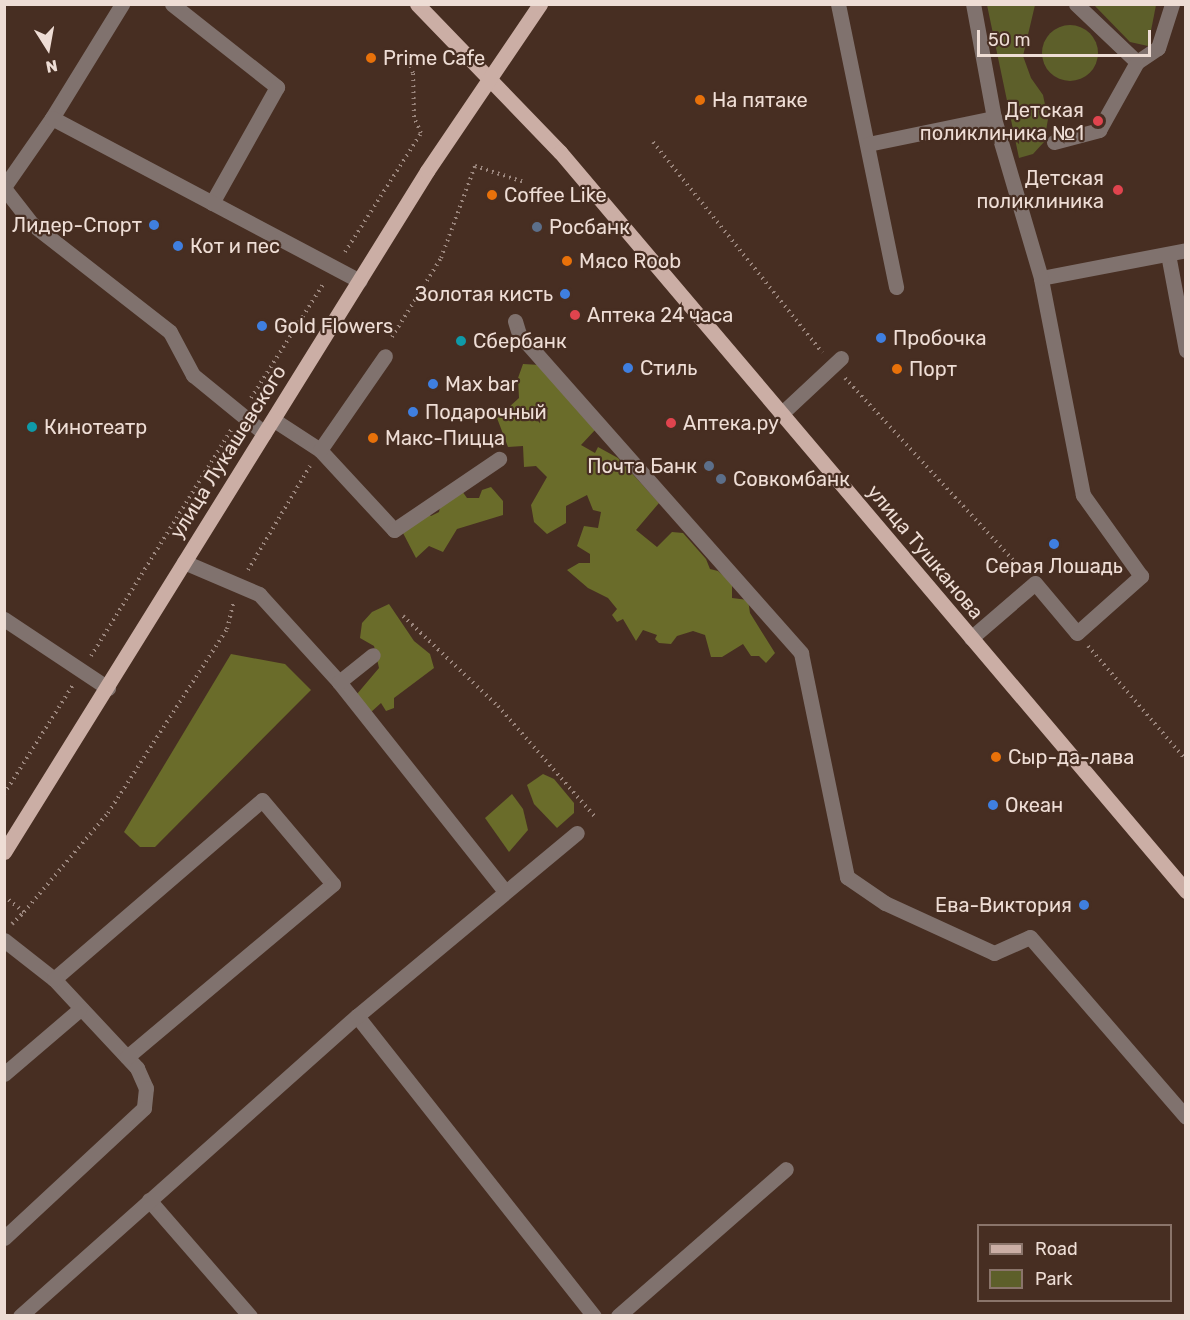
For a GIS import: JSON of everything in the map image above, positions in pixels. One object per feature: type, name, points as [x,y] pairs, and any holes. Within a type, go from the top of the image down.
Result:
[{"type":"main road","name":"улица Тушканова","points":[[417,4],[491,77],[560,152],[1185,891]]},
{"type":"main road","name":"улица Лукашевского","points":[[4,852],[108,688],[442,146],[540,4]]},
{"type":"lane","points":[[122,4],[52,118],[4,188],[32,225],[170,332],[193,375],[264,434]]},
{"type":"lane","points":[[172,4],[277,87],[212,202]]},
{"type":"lane","points":[[838,4],[896,287]]},
{"type":"lane","points":[[971,638],[1035,584],[1077,633],[1141,576],[1083,495],[1041,278],[994,118],[973,4]]},
{"type":"lane","points":[[1076,4],[1137,62]]},
{"type":"lane","points":[[1054,142],[1099,130],[1137,62],[1158,48],[1172,4]]},
{"type":"lane","points":[[52,118],[360,281]]},
{"type":"lane","points":[[868,144],[994,118]]},
{"type":"lane","points":[[1041,278],[1185,250]]},
{"type":"lane","points":[[1168,254],[1185,350]]},
{"type":"lane","points":[[515,321],[519,334],[801,653],[847,877],[885,903],[994,953],[1030,937],[1185,1117]]},
{"type":"lane","points":[[320,450],[385,356]]},
{"type":"lane","points":[[781,414],[838,362]]},
{"type":"lane","points":[[274,420],[320,450],[394,530],[499,459]]},
{"type":"lane","points":[[184,562],[260,594],[339,682],[504,890]]},
{"type":"lane","points":[[4,619],[108,688]]},
{"type":"lane","points":[[339,682],[373,655]]},
{"type":"lane","points":[[54,979],[262,800],[333,884],[127,1058]]},
{"type":"lane","points":[[20,1316],[357,1016],[504,890],[577,832]]},
{"type":"lane","points":[[4,940],[54,979],[79,1010],[127,1058],[146,1088],[144,1108],[4,1238]]},
{"type":"lane","points":[[4,1074],[79,1010]]},
{"type":"lane","points":[[357,1016],[594,1316]]},
{"type":"lane","points":[[618,1316],[786,1169]]},
{"type":"lane","points":[[149,1200],[250,1316]]},
{"type":"path","points":[[653,142],[838,362],[1035,584]]},
{"type":"path","points":[[392,337],[441,258],[475,166],[524,182]]},
{"type":"path","points":[[4,896],[24,912],[108,813],[227,629],[239,585],[320,450]]},
{"type":"path","points":[[404,616],[498,706],[597,818]]},
{"type":"path","points":[[1077,633],[1185,760]]},
{"type":"green space","points":[[987,5],[1035,5],[1023,56],[1031,78],[1043,95],[1048,119],[1044,142],[1033,154],[1019,158]]},
{"type":"green space","points":[[1094,5],[1156,5],[1148,46],[1130,42]]},
{"type":"green space","points":[[1064,25],[1076,25],[1086,29],[1094,37],[1098,53],[1094,69],[1086,77],[1076,81],[1064,81],[1054,77],[1046,69],[1042,59],[1042,47],[1046,37],[1054,29]]},
{"type":"shaded area","points":[[523,364],[540,365],[595,430],[581,445],[595,453],[598,447],[618,458],[659,503],[636,530],[657,547],[672,532],[683,533],[706,559],[710,569],[718,571],[732,583],[732,598],[748,600],[750,613],[775,653],[766,663],[759,656],[751,656],[743,644],[722,657],[711,657],[705,635],[693,631],[677,636],[671,644],[659,643],[655,639],[657,635],[643,630],[636,641],[623,619],[617,622],[612,615],[617,609],[608,598],[588,588],[567,570],[579,563],[590,563],[590,554],[577,546],[584,526],[598,528],[601,512],[593,510],[587,495],[566,506],[566,523],[547,534],[534,522],[531,505],[547,477],[536,466],[524,467],[523,446],[508,447],[497,418],[519,398],[518,378]]},
{"type":"shaded area","points":[[491,487],[503,501],[503,515],[457,529],[443,552],[429,546],[416,558],[403,533],[405,524],[421,509],[431,516],[439,512],[440,507],[462,491],[467,498],[479,498],[482,490]]},
{"type":"shaded area","points":[[389,604],[414,641],[430,654],[434,668],[394,698],[394,708],[386,711],[381,703],[370,713],[357,694],[379,668],[374,646],[360,638],[362,623],[372,612]]},
{"type":"shaded area","points":[[231,654],[285,664],[311,690],[155,847],[140,847],[124,832]]},
{"type":"shaded area","points":[[543,774],[554,779],[574,803],[574,813],[557,828],[534,804],[527,785]]},
{"type":"shaded area","points":[[512,794],[523,809],[528,830],[509,852],[485,818]]},
{"type":"place","name":"Prime Cafe","points":[[371,58]]},
{"type":"place","name":"На пятаке","points":[[700,100]]},
{"type":"place","name":"Детская поликлиника №1","points":[[1098,121]]},
{"type":"place","name":"Детская поликлиника","points":[[1118,190]]},
{"type":"place","name":"Coffee Like","points":[[492,195]]},
{"type":"place","name":"Лидер-Спорт","points":[[154,225]]},
{"type":"place","name":"Росбанк","points":[[537,227]]},
{"type":"place","name":"Кот и пес","points":[[178,246]]},
{"type":"place","name":"Мясо Roob","points":[[567,261]]},
{"type":"place","name":"Золотая кисть","points":[[565,294]]},
{"type":"place","name":"Аптека 24 часа","points":[[575,315]]},
{"type":"place","name":"Gold Flowers","points":[[262,326]]},
{"type":"place","name":"Пробочка","points":[[881,338]]},
{"type":"place","name":"Сбербанк","points":[[461,341]]},
{"type":"place","name":"Стиль","points":[[628,368]]},
{"type":"place","name":"Порт","points":[[897,369]]},
{"type":"place","name":"Max bar","points":[[433,384]]},
{"type":"place","name":"Подарочный","points":[[413,412]]},
{"type":"place","name":"Аптека.ру","points":[[671,423]]},
{"type":"place","name":"Кинотеатр","points":[[32,427]]},
{"type":"place","name":"Макс-Пицца","points":[[373,438]]},
{"type":"place","name":"Почта Банк","points":[[709,466]]},
{"type":"place","name":"Совкомбанк","points":[[721,479]]},
{"type":"place","name":"Серая Лошадь","points":[[1054,544]]},
{"type":"place","name":"Сыр-да-лава","points":[[996,757]]},
{"type":"place","name":"Океан","points":[[993,805]]},
{"type":"place","name":"Ева-Виктория","points":[[1084,905]]}]
